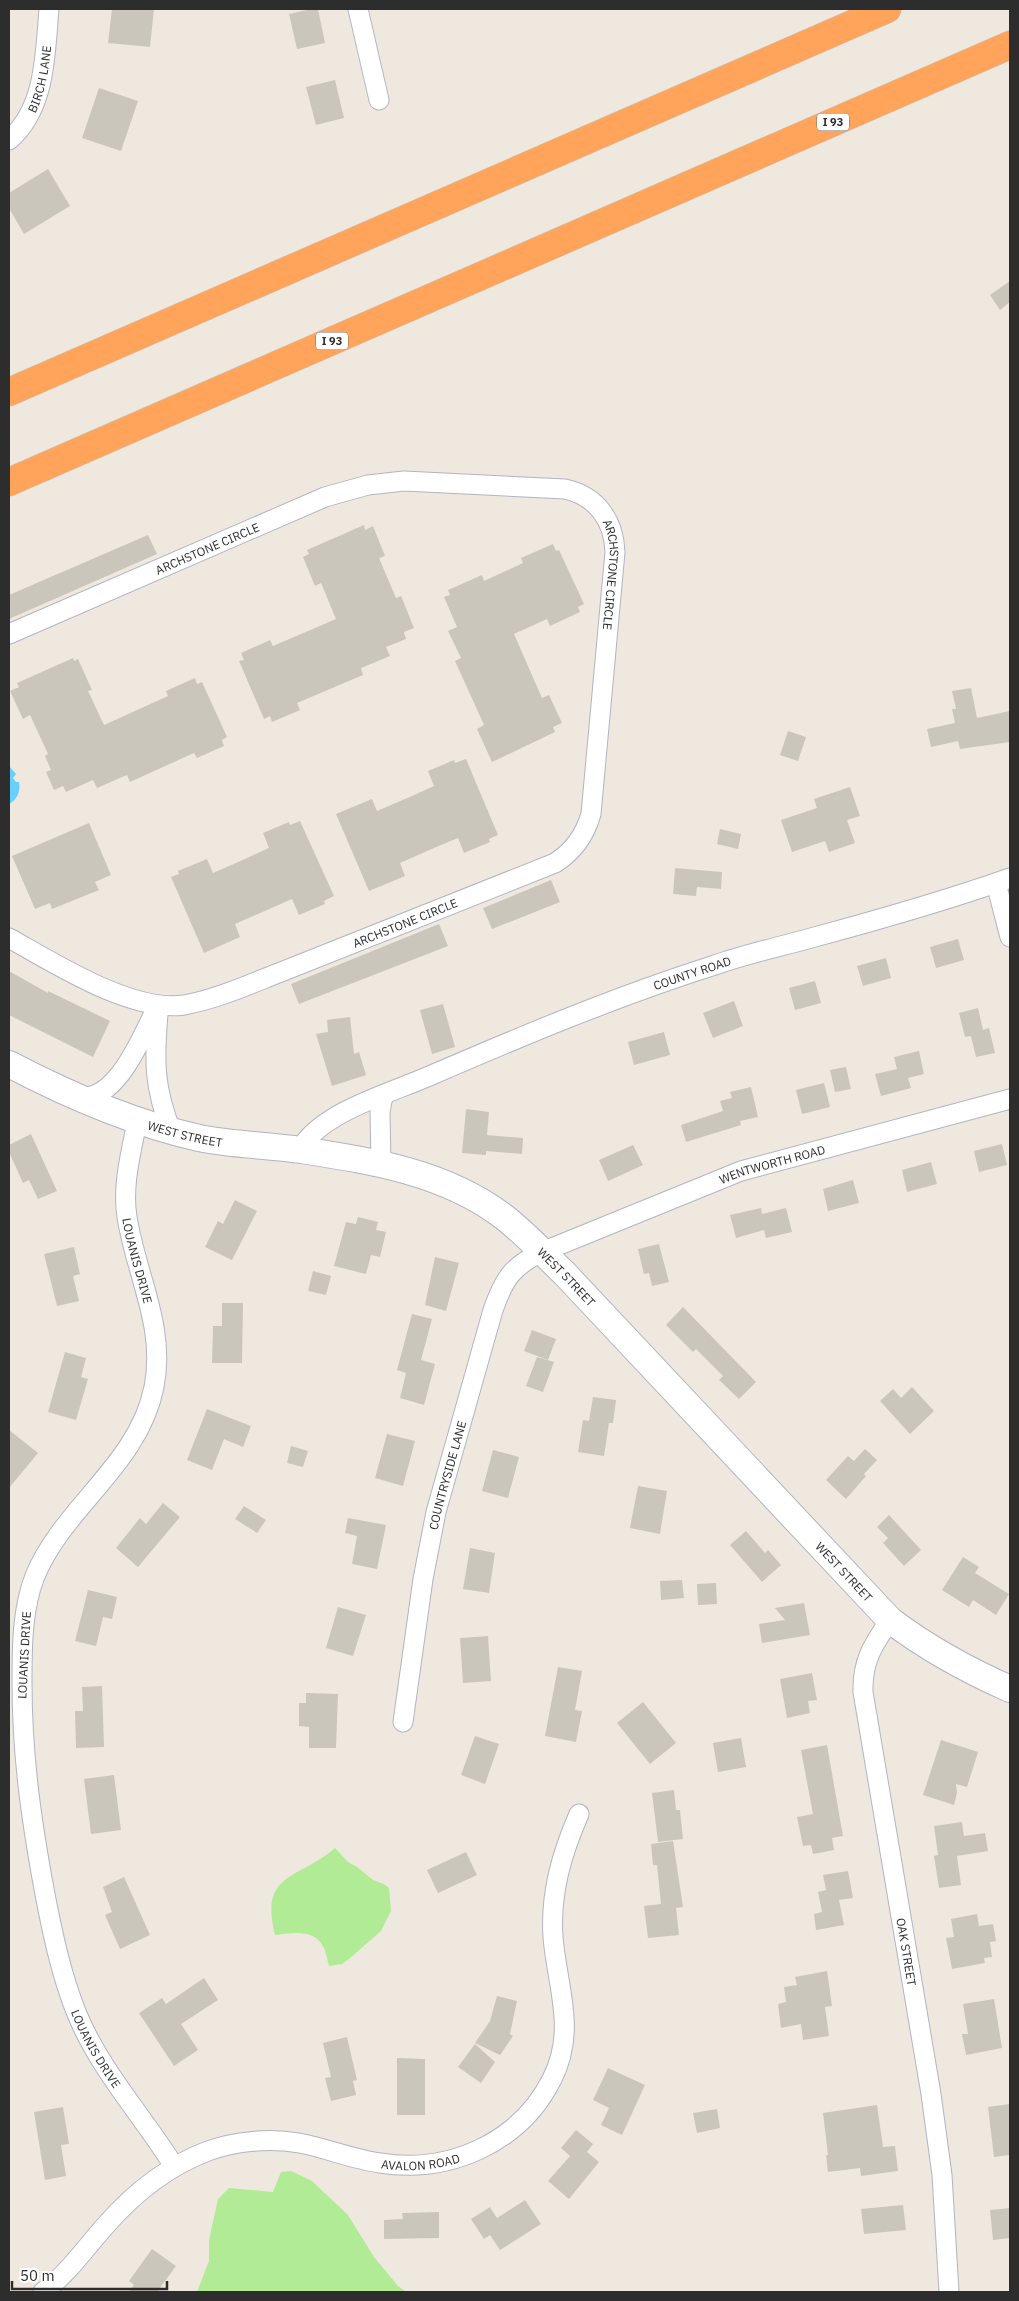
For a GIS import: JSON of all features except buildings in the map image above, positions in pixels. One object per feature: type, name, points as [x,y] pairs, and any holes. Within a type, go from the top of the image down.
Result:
[{"type":"highway","points":[[9,392],[887,9]]},
{"type":"highway","name":"I 93","points":[[9,482],[1010,45]]},
{"type":"main road","name":"WEST STREET","points":[[9,1064],[68,1093],[137,1122],[228,1143],[300,1150],[381,1164],[418,1173],[463,1192],[504,1217],[542,1252],[596,1307],[890,1620],[914,1639],[954,1662],[1010,1689]]},
{"type":"street","name":"BIRCH LANE","points":[[9,140],[24,124],[38,94],[49,9]]},
{"type":"street","points":[[358,9],[379,100]]},
{"type":"street","name":"ARCHSTONE CIRCLE","points":[[9,634],[325,497],[368,485],[422,480],[565,489],[580,494],[593,502],[604,513],[611,527],[615,552],[592,807],[585,831],[570,852],[555,864],[241,987],[184,1004],[158,1005],[125,996],[77,974],[9,938]]},
{"type":"street","points":[[1003,880],[1010,937]]},
{"type":"street","name":"COUNTY ROAD","points":[[300,1150],[306,1138],[331,1119],[518,1038],[716,964],[922,908],[1003,880]]},
{"type":"street","points":[[68,1093],[81,1097],[89,1096],[102,1092],[111,1085],[123,1071],[158,1005]]},
{"type":"street","points":[[158,1005],[155,1073],[160,1104],[171,1131]]},
{"type":"street","points":[[381,1164],[380,1112],[383,1096]]},
{"type":"street","name":"WENTWORTH ROAD","points":[[542,1252],[740,1171],[1010,1100]]},
{"type":"street","name":"LOUANIS DRIVE","points":[[137,1122],[128,1170],[126,1201],[132,1238],[155,1323],[158,1364],[154,1391],[146,1417],[134,1441],[52,1543],[33,1580],[27,1602],[23,1631],[22,1716],[30,1816],[50,1918],[67,1984],[77,2014],[95,2051],[174,2166]]},
{"type":"street","name":"COUNTRYSIDE LANE","points":[[403,1722],[423,1579],[436,1512],[492,1310],[503,1283],[513,1270],[525,1260],[542,1252]]},
{"type":"street","name":"OAK STREET","points":[[890,1620],[870,1651],[864,1672],[863,1692],[931,2094],[942,2176],[949,2292]]},
{"type":"street","name":"AVALON ROAD","points":[[43,2292],[74,2263],[107,2223],[136,2193],[174,2166],[211,2150],[249,2142],[298,2143],[378,2163],[423,2165],[450,2160],[490,2146],[518,2124],[535,2106],[553,2078],[565,2036],[565,2006],[553,1935],[554,1903],[566,1846],[579,1814]]},
{"type":"green space","points":[[335,1848],[348,1862],[373,1880],[389,1888],[391,1911],[381,1931],[342,1964],[329,1966],[323,1945],[312,1936],[300,1933],[275,1935],[271,1914],[272,1899],[277,1888],[285,1880]]},
{"type":"green space","points":[[291,2171],[312,2181],[348,2215],[374,2257],[398,2286],[406,2292],[197,2292],[209,2261],[209,2240],[218,2199],[229,2188],[273,2192],[281,2172]]},
{"type":"water","points":[[9,766],[16,774],[13,778],[16,782],[19,782],[19,792],[16,798],[9,804]]}]
